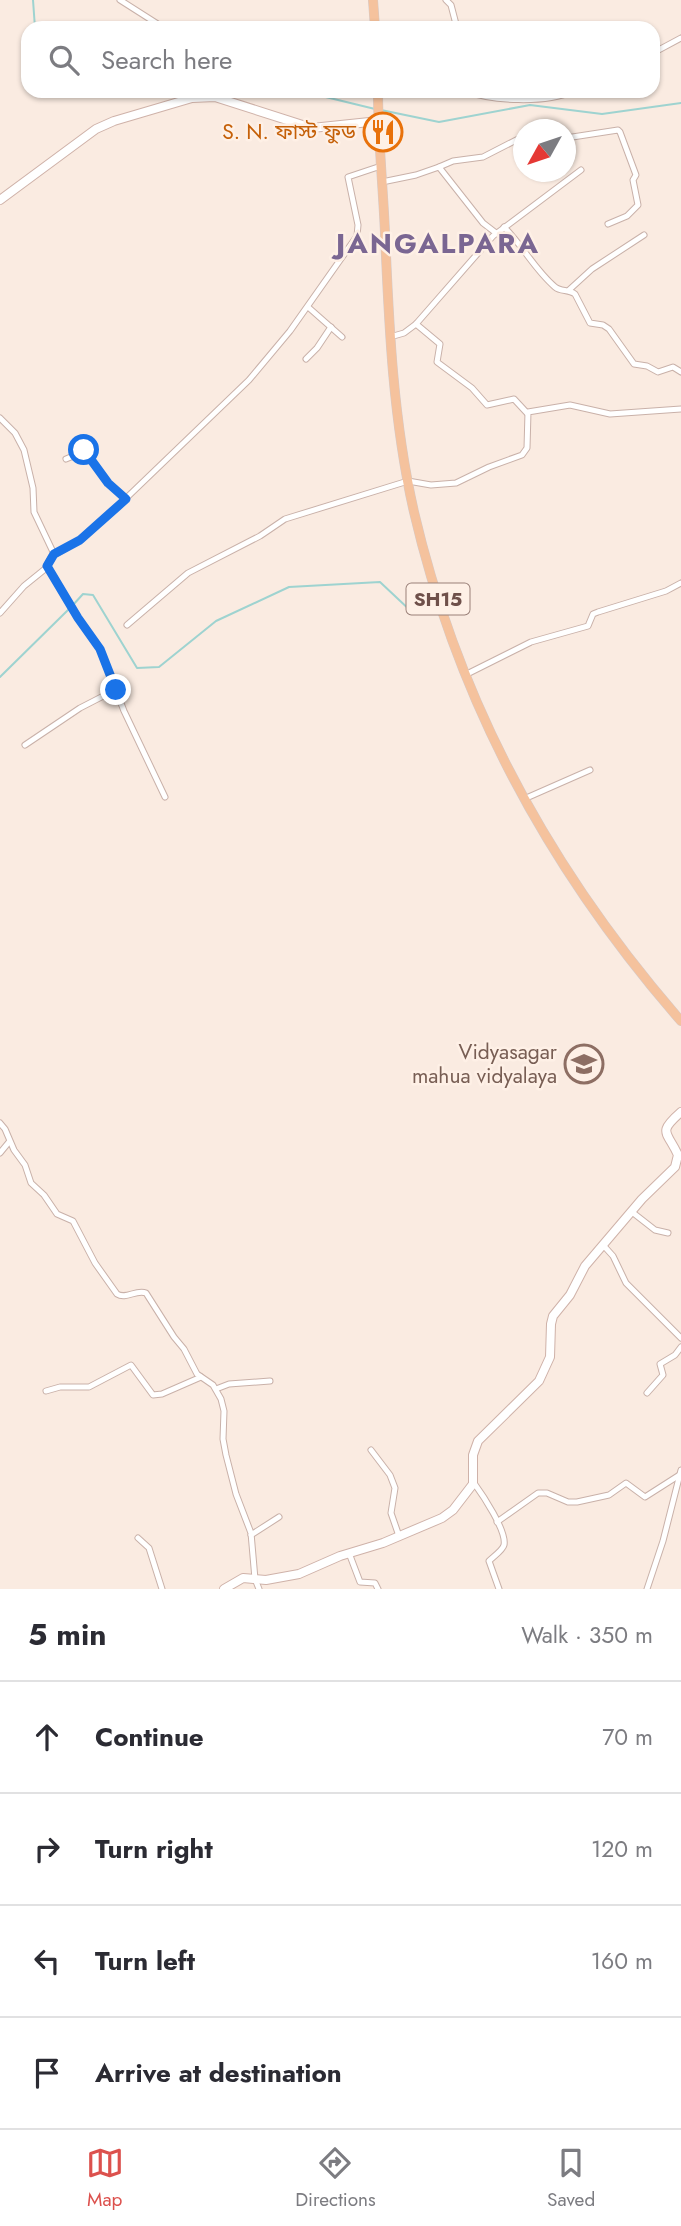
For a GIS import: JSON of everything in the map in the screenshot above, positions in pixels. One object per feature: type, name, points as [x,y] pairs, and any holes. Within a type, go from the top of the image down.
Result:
[{"type":"main road","points":[[373,0],[374,21]]},
{"type":"main road","name":"SH15","points":[[378,98],[394,386],[408,481],[439,603],[486,724],[552,849],[607,931],[681,1021]]},
{"type":"street","points":[[120,0],[153,21]]},
{"type":"street","points":[[446,0],[451,5],[455,21]]},
{"type":"street","points":[[660,49],[681,38]]},
{"type":"street","points":[[0,200],[96,129],[114,121],[196,98]]},
{"type":"street","points":[[222,98],[306,128],[323,129],[379,118]]},
{"type":"street","points":[[516,98],[550,98]]},
{"type":"street","points":[[576,137],[620,131],[636,175],[633,180],[638,204],[632,213],[608,224]]},
{"type":"street","points":[[382,182],[416,175],[453,161],[483,157],[513,141]]},
{"type":"street","points":[[0,613],[24,586],[47,566],[54,554],[80,540],[126,499],[249,380],[308,307],[358,234],[348,177],[380,166]]},
{"type":"street","points":[[439,167],[481,221],[496,233]]},
{"type":"street","points":[[390,337],[404,333],[416,324],[496,233],[581,170]]},
{"type":"street","points":[[504,227],[521,244],[533,265],[556,288],[569,290],[577,297],[590,323],[607,327],[635,365],[647,366],[658,372],[673,368],[681,372]]},
{"type":"street","points":[[569,290],[592,269],[643,235]]},
{"type":"street","points":[[308,307],[342,337]]},
{"type":"street","points":[[127,625],[188,573],[260,536],[281,520],[408,481],[431,485],[456,483],[524,454],[527,448],[527,413],[514,399],[487,405],[472,388],[437,362],[440,344],[416,324]]},
{"type":"street","points":[[306,359],[331,327]]},
{"type":"street","points":[[527,413],[570,405],[610,414],[681,409]]},
{"type":"street","points":[[0,418],[15,433],[24,450],[33,488],[34,512],[54,554]]},
{"type":"street","points":[[66,459],[85,451],[108,483],[126,499]]},
{"type":"street","points":[[47,566],[100,649],[165,797]]},
{"type":"street","points":[[465,675],[531,642],[588,626],[593,614],[666,591],[681,583]]},
{"type":"street","points":[[25,744],[80,708],[116,690]]},
{"type":"street","points":[[524,799],[590,770]]},
{"type":"street","points":[[499,1589],[489,1562],[504,1545],[497,1522],[474,1483],[473,1455],[476,1445],[542,1376],[550,1353],[552,1318],[570,1295],[585,1266],[678,1163],[677,1153],[665,1130],[681,1112]]},
{"type":"street","points":[[0,1123],[25,1165],[33,1185],[57,1214],[69,1218],[75,1224],[95,1264],[114,1291],[120,1297],[142,1291],[146,1293],[201,1377],[216,1388],[224,1411],[223,1439],[251,1535],[255,1579],[259,1589]]},
{"type":"street","points":[[0,1153],[9,1142]]},
{"type":"street","points":[[632,1212],[655,1230],[667,1233]]},
{"type":"street","points":[[603,1245],[613,1256],[626,1283],[681,1338]]},
{"type":"street","points":[[646,1393],[663,1376],[660,1364],[672,1357],[681,1347]]},
{"type":"street","points":[[46,1391],[60,1387],[89,1387],[131,1365],[153,1395],[162,1394],[201,1377]]},
{"type":"street","points":[[216,1388],[229,1384],[270,1381]]},
{"type":"street","points":[[371,1450],[391,1476],[395,1488],[391,1513],[399,1536]]},
{"type":"street","points":[[497,1522],[538,1493],[577,1502],[610,1495],[626,1483],[645,1497],[680,1473]]},
{"type":"street","points":[[647,1589],[663,1541],[680,1473]]},
{"type":"street","points":[[224,1589],[243,1578],[279,1578],[297,1574],[399,1536],[446,1515],[474,1483]]},
{"type":"street","points":[[251,1535],[279,1517]]},
{"type":"street","points":[[138,1538],[151,1552],[162,1589]]},
{"type":"street","points":[[349,1553],[360,1582],[375,1583],[378,1589]]},
{"type":"waterway","points":[[33,0],[34,21]]},
{"type":"waterway","points":[[330,98],[375,109]]},
{"type":"waterway","points":[[381,110],[439,122],[530,105],[602,114],[681,103]]},
{"type":"waterway","points":[[73,605],[83,594],[93,595],[137,668],[159,667],[216,621],[289,587],[380,582],[413,613]]},
{"type":"waterway","points":[[0,677],[69,609]]},
{"type":"place","name":"S. N. ফাস্ট ফুড","points":[[383,132]]},
{"type":"place","name":"Vidyasagar mahua vidyalaya","points":[[584,1064]]},
{"type":"district","name":"JANGALPARA","points":[[438,243]]},
{"type":"route","points":[[84,450],[108,483],[126,499],[80,540],[54,554],[47,566],[100,649],[116,690]]}]
